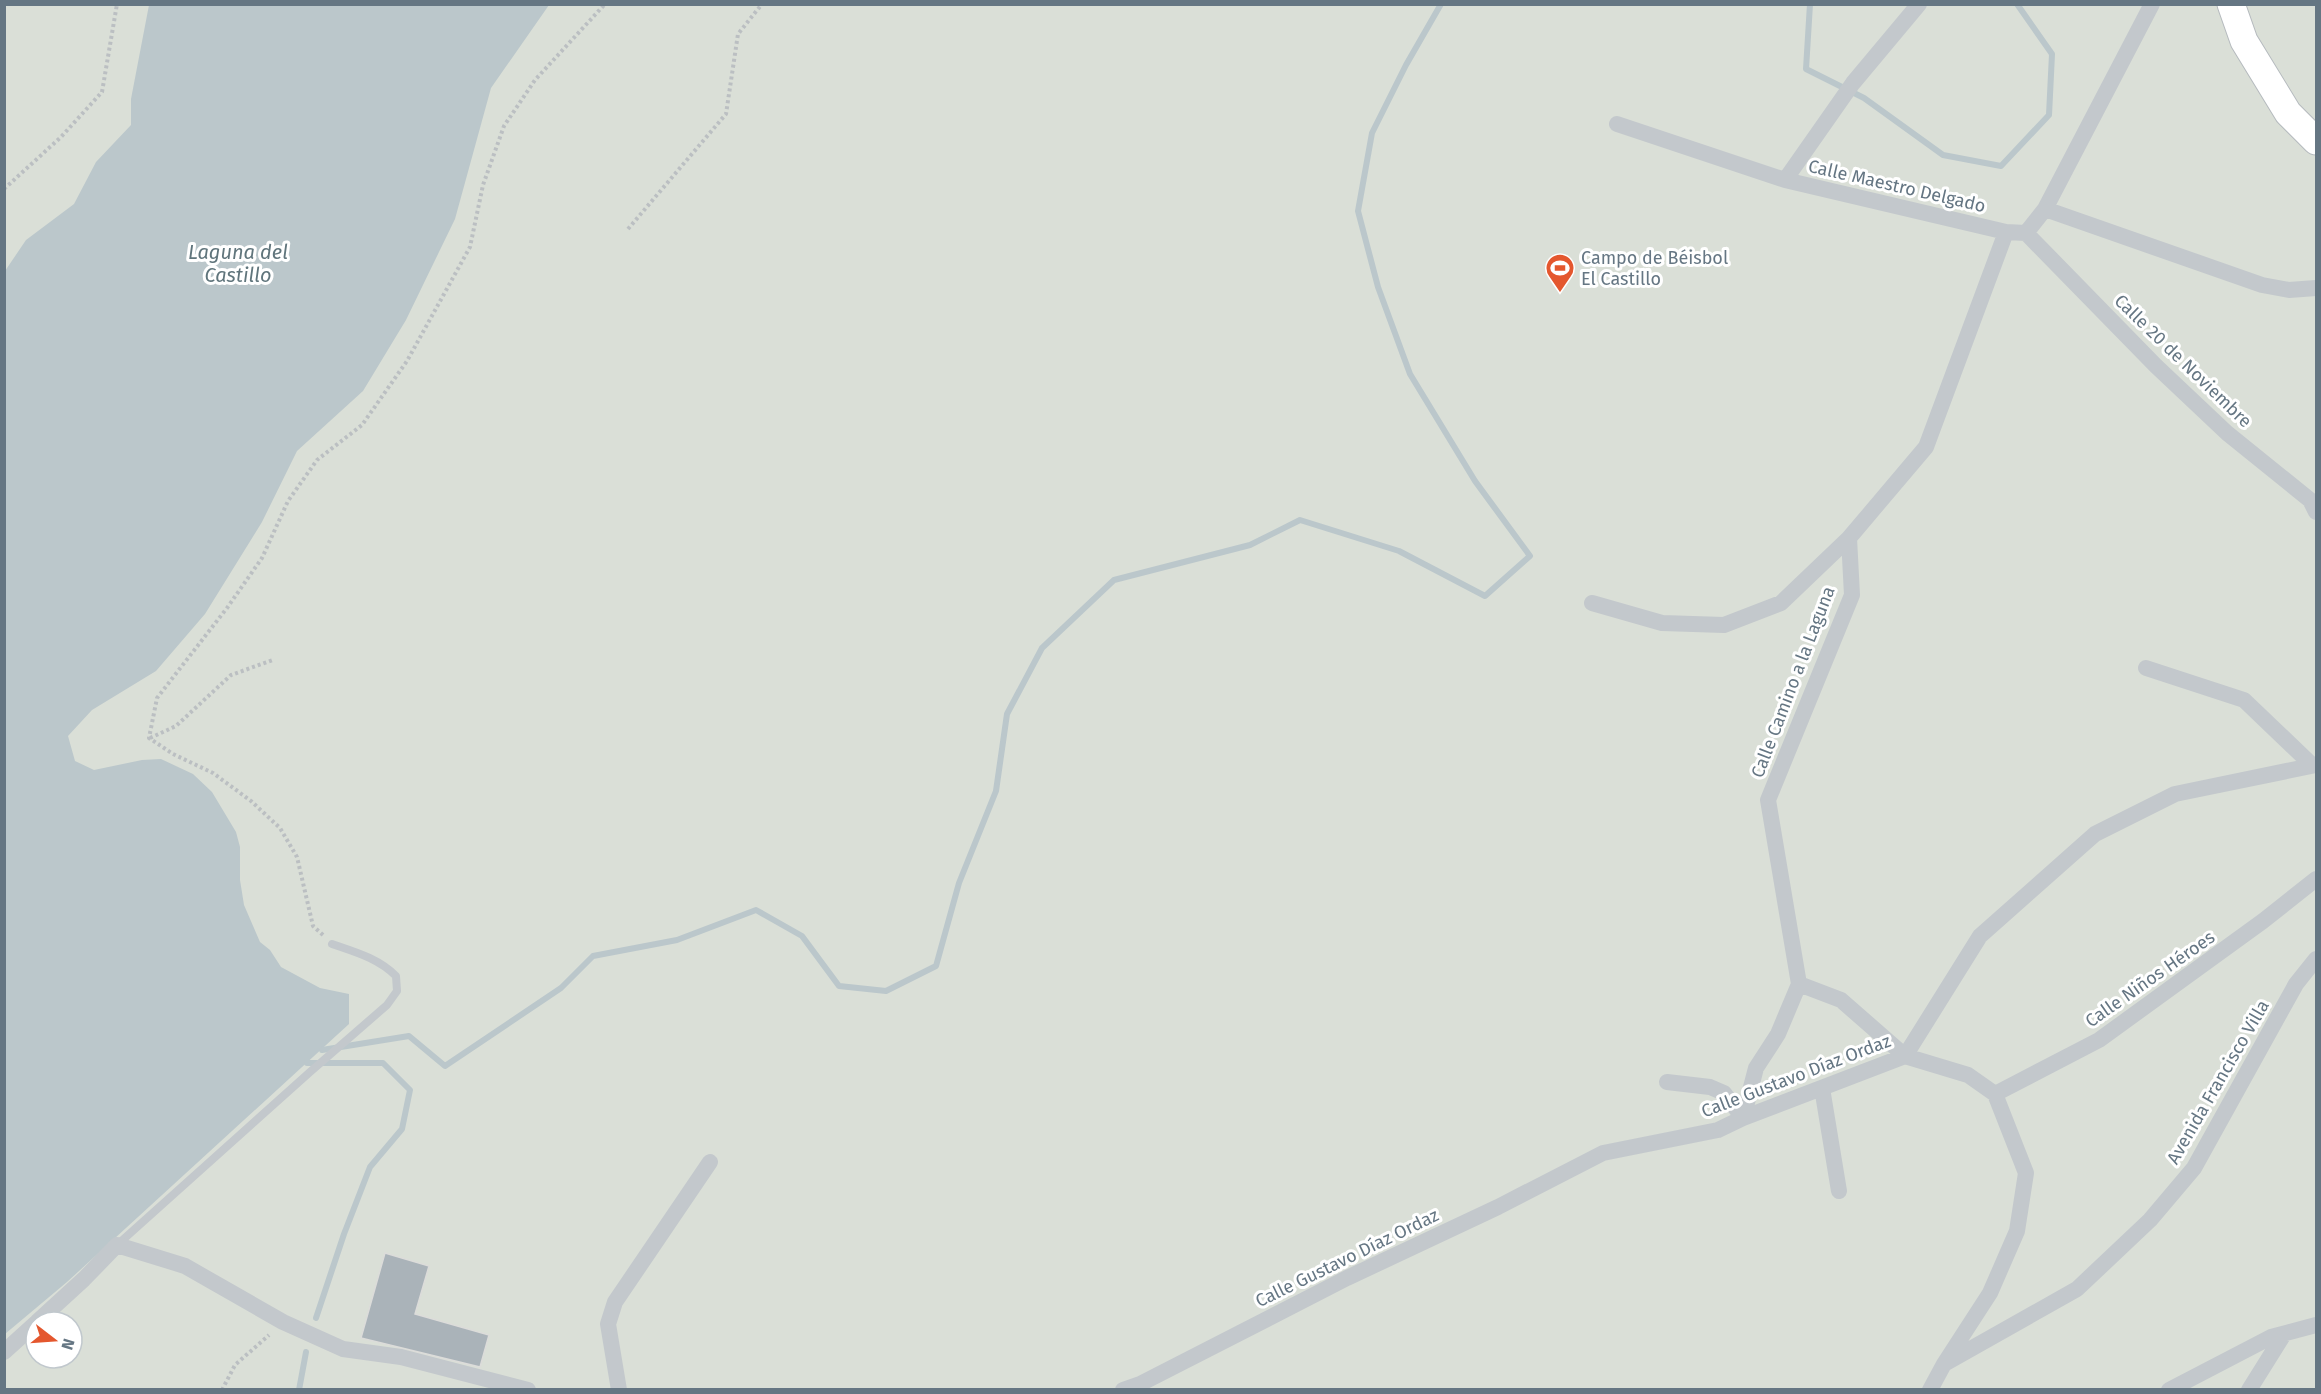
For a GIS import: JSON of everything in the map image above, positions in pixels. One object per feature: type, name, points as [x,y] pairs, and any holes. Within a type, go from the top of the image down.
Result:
[{"type":"main road","points":[[2231,4],[2244,41],[2288,113],[2316,141]]},
{"type":"street","name":"Calle Maestro Delgado","points":[[1919,4],[1852,83],[1785,180],[2006,232]]},
{"type":"street","points":[[1592,603],[1662,623],[1724,625],[1781,603],[1849,538],[1926,447],[2006,232],[2026,233],[2045,209],[2152,4]]},
{"type":"street","points":[[1617,123],[1785,180]]},
{"type":"street","points":[[2045,209],[2262,285],[2289,290],[2316,288]]},
{"type":"street","name":"Calle 20 de Noviembre","points":[[2026,233],[2180,388],[2227,433],[2310,500],[2316,512]]},
{"type":"street","name":"Calle Camino a la Laguna","points":[[1799,984],[1768,800],[1852,595],[1849,538]]},
{"type":"street","points":[[2146,668],[2244,700],[2314,765]]},
{"type":"street","name":"Calle Gustavo Díaz Ordaz","points":[[1123,1389],[1140,1384],[1347,1278],[1498,1207],[1603,1153],[1718,1130],[1743,1118],[1905,1056],[1980,936],[2095,834],[2175,794],[2314,765]]},
{"type":"street","name":"Calle Niños Héroes","points":[[1995,1094],[2099,1040],[2263,921],[2316,879]]},
{"type":"street","name":"Avenida Francisco Villa","points":[[1944,1364],[2077,1289],[2150,1220],[2194,1168],[2296,984],[2316,959]]},
{"type":"street","points":[[1743,1118],[1756,1068],[1778,1034],[1799,984],[1840,1000],[1905,1056],[1968,1076],[1995,1094],[2026,1173],[2017,1231],[1990,1293],[1930,1389]]},
{"type":"street","points":[[1667,1082],[1710,1087],[1724,1093],[1743,1118]]},
{"type":"street","points":[[1822,1088],[1839,1191]]},
{"type":"street","points":[[619,1389],[608,1324],[615,1302],[710,1162]]},
{"type":"street","points":[[51,1310],[117,1245],[185,1266],[282,1322],[342,1349],[401,1357],[521,1389]]},
{"type":"street","points":[[2169,1389],[2271,1337],[2316,1325]]},
{"type":"street","points":[[4,1352],[24,1334]]},
{"type":"street","points":[[2249,1389],[2284,1334]]},
{"type":"lane","points":[[117,1245],[387,1005],[397,991],[396,976],[385,965],[332,944]]},
{"type":"path","points":[[4,189],[62,137],[102,92],[117,4]]},
{"type":"path","points":[[149,738],[157,698],[227,608],[262,558],[288,501],[317,460],[362,425],[407,361],[470,247],[483,185],[504,126],[535,80],[605,4]]},
{"type":"path","points":[[628,229],[726,114],[738,34],[762,4]]},
{"type":"path","points":[[149,738],[176,726],[231,675],[273,660]]},
{"type":"path","points":[[149,738],[173,754],[213,773],[251,801],[280,828],[297,857],[313,926],[332,944]]},
{"type":"path","points":[[222,1389],[235,1365],[282,1322]]},
{"type":"shaded area","points":[[5,5],[2316,5],[2316,1389],[5,1390]]},
{"type":"water","name":"Laguna del Castillo","points":[[149,5],[549,5],[491,88],[455,219],[406,320],[363,391],[297,451],[262,522],[205,614],[156,671],[92,710],[68,736],[75,761],[94,770],[142,760],[161,759],[193,774],[212,792],[236,832],[240,847],[240,880],[244,905],[260,942],[270,950],[281,967],[320,988],[349,994],[349,1024],[67,1282],[34,1310],[24,1310],[24,1318],[5,1334],[5,271],[26,240],[74,204],[96,162],[131,125],[131,99]]},
{"type":"building","points":[[385,1253],[429,1266],[415,1314],[489,1335],[480,1367],[361,1338]]},
{"type":"waterway","points":[[322,1050],[409,1036],[445,1066],[561,988],[593,956],[677,940],[756,910],[802,936],[839,986],[886,991],[936,966],[959,883],[996,791],[1007,714],[1042,648],[1114,580],[1250,545],[1300,520],[1399,551],[1485,596],[1530,556],[1475,481],[1410,374],[1378,287],[1358,211],[1372,133],[1406,65],[1441,4]]},
{"type":"waterway","points":[[1810,4],[1806,69],[1864,98],[1943,155],[2001,166],[2049,115],[2052,54],[2017,4]]},
{"type":"waterway","points":[[307,1063],[383,1063],[410,1090],[402,1129],[370,1167],[344,1234],[316,1318]]},
{"type":"waterway","points":[[299,1390],[306,1352]]},
{"type":"place","name":"Campo de Béisbol El Castillo","points":[[1560,294]]}]
